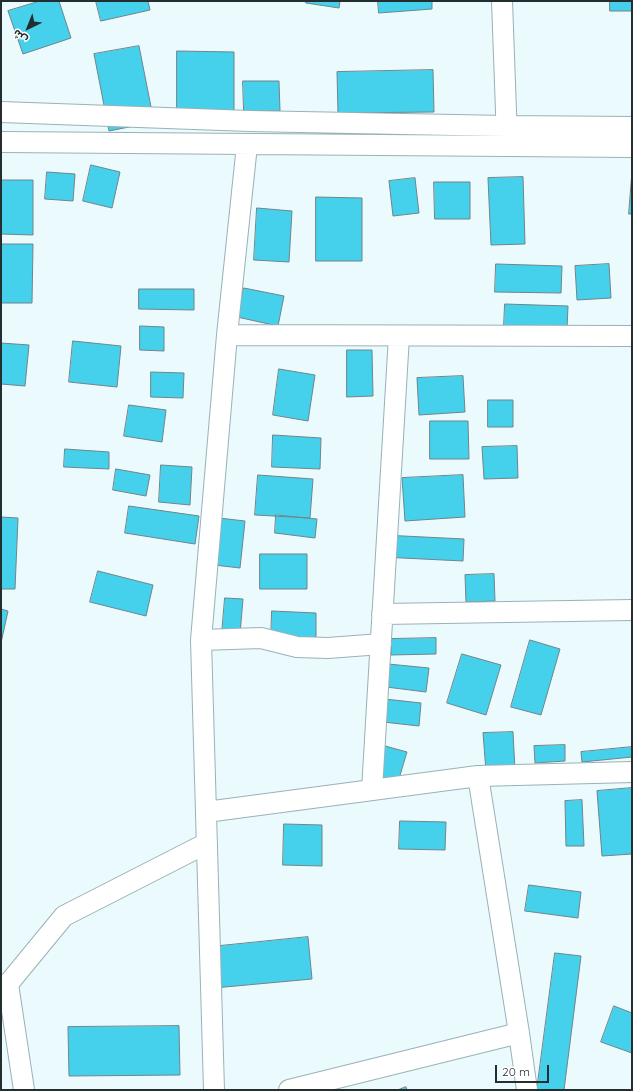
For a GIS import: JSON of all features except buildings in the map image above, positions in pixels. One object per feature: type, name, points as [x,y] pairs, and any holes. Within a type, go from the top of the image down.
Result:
[{"type":"street","points":[[502,1],[507,147]]},
{"type":"street","points":[[1,112],[249,121],[506,126],[632,126]]},
{"type":"street","points":[[1,142],[632,148]]},
{"type":"street","points":[[214,1090],[201,640],[227,335],[247,145]]},
{"type":"street","points":[[227,335],[632,336]]},
{"type":"street","points":[[372,790],[399,336]]},
{"type":"street","points":[[382,614],[632,610]]},
{"type":"street","points":[[201,640],[261,638],[297,647],[328,648],[381,644]]},
{"type":"street","points":[[206,812],[478,776],[632,772]]},
{"type":"street","points":[[478,776],[527,1090]]},
{"type":"street","points":[[24,1090],[4,985],[64,916],[207,843]]},
{"type":"street","points":[[289,1090],[519,1033]]}]
